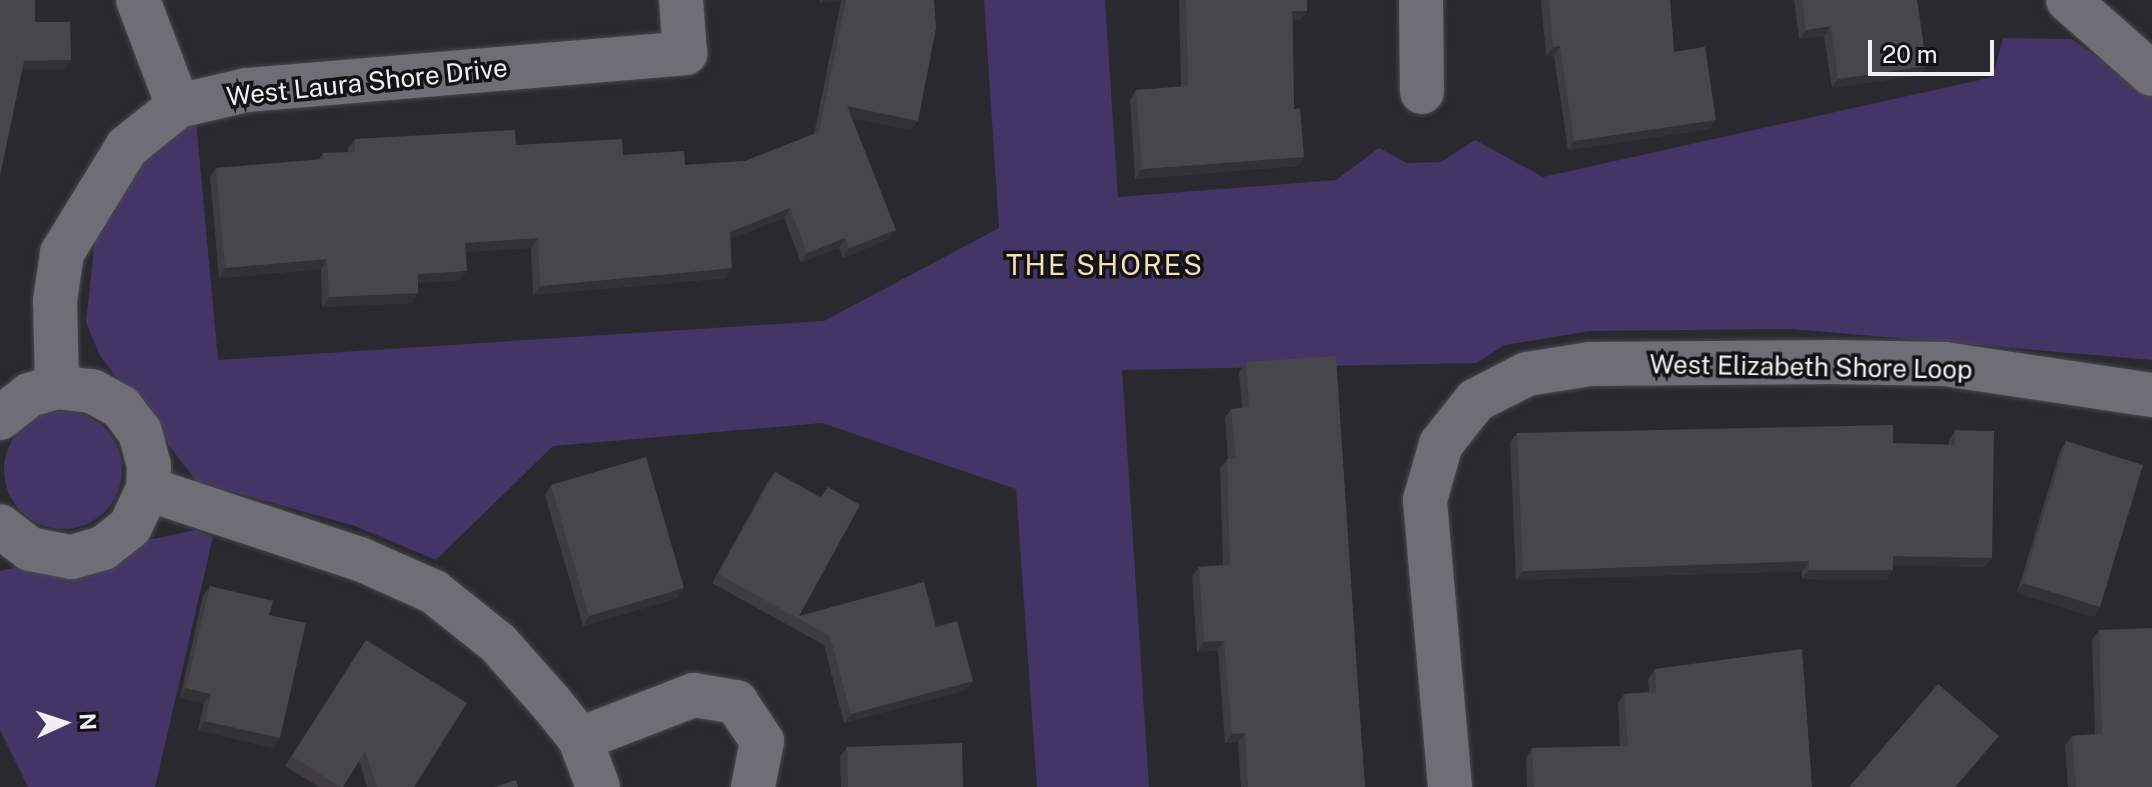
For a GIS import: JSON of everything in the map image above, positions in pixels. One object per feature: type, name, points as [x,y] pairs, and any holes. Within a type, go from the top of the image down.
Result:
[{"type":"street","points":[[138,0],[149,45],[178,106]]},
{"type":"street","name":"West Laura Shore Drive","points":[[57,387],[55,301],[62,253],[127,147],[178,106],[247,90],[685,53],[681,0]]},
{"type":"street","points":[[1421,0],[1422,92]]},
{"type":"street","points":[[2068,0],[2152,74]]},
{"type":"street","name":"West Elizabeth Shore Loop","points":[[1450,787],[1425,500],[1441,444],[1476,400],[1527,374],[1590,364],[1832,362],[1945,364],[2152,395]]},
{"type":"street","points":[[0,418],[29,395],[57,387],[92,391],[121,407],[140,432],[148,489],[130,527],[103,548],[71,557],[30,549],[0,528]]},
{"type":"street","points":[[148,489],[360,559],[434,592],[498,643],[580,739],[598,787]]},
{"type":"street","points":[[580,739],[694,695],[736,702],[762,741],[753,787]]},
{"type":"shaded area","points":[[984,0],[1105,0],[1118,197],[1336,180],[1379,148],[1407,163],[1441,162],[1475,140],[1543,177],[1993,77],[2003,38],[2072,39],[2152,97],[2152,360],[1792,329],[1590,331],[1504,345],[1477,363],[1122,370],[1149,787],[1037,787],[1016,489],[822,423],[553,446],[436,560],[355,526],[197,482],[100,356],[86,322],[96,230],[156,145],[196,121],[218,360],[824,321],[999,228]]},
{"type":"shaded area","points":[[63,411],[86,415],[105,428],[118,447],[122,470],[118,493],[105,512],[86,525],[63,529],[40,525],[21,512],[8,493],[4,470],[8,447],[21,428],[40,415]]},
{"type":"shaded area","points":[[196,530],[213,537],[155,787],[28,787],[0,730],[0,571]]},
{"type":"building","points":[[0,0],[35,0],[35,22],[70,22],[71,60],[24,61],[0,176]]},
{"type":"building","points":[[846,0],[934,0],[936,28],[918,121],[847,106],[896,230],[849,248],[845,238],[807,253],[790,208],[730,232],[732,268],[540,286],[538,238],[465,243],[467,271],[418,274],[418,293],[329,297],[327,259],[225,268],[216,168],[324,159],[323,153],[355,152],[355,139],[515,130],[516,145],[622,139],[623,155],[684,151],[685,165],[745,161],[819,132]]},
{"type":"building","points":[[1186,0],[1307,0],[1307,11],[1292,11],[1294,109],[1300,108],[1304,157],[1142,169],[1136,90],[1188,86]]},
{"type":"building","points":[[1549,0],[1670,0],[1674,52],[1705,47],[1716,120],[1574,141],[1560,46],[1553,47]]},
{"type":"building","points":[[1802,0],[1917,0],[1927,66],[1838,79],[1831,26],[1806,30]]},
{"type":"building","points":[[1336,356],[1365,787],[1248,787],[1245,733],[1232,734],[1224,641],[1204,642],[1199,567],[1230,565],[1227,459],[1236,459],[1231,409],[1249,407],[1246,362]]},
{"type":"building","points":[[1893,425],[1893,443],[1955,445],[1955,430],[1994,431],[1992,558],[1893,556],[1893,570],[1809,570],[1809,561],[1523,571],[1517,433]]},
{"type":"building","points":[[2066,441],[2143,465],[2100,607],[2023,583]]},
{"type":"building","points":[[646,457],[684,588],[589,616],[551,485]]},
{"type":"building","points":[[775,472],[821,498],[828,487],[860,505],[799,616],[924,582],[936,627],[957,621],[973,681],[851,714],[830,636],[718,574]]},
{"type":"building","points":[[210,586],[273,601],[269,615],[306,623],[280,738],[205,721],[211,694],[186,688]]},
{"type":"building","points":[[2152,628],[2152,787],[2076,787],[2072,736],[2102,734],[2099,630]]},
{"type":"building","points":[[366,640],[467,703],[414,787],[377,787],[365,751],[343,787],[292,756]]},
{"type":"building","points":[[1802,649],[1812,787],[1534,787],[1532,748],[1628,746],[1624,694],[1656,692],[1655,669]]},
{"type":"building","points":[[1938,684],[1999,736],[1955,787],[1849,787]]},
{"type":"building","points":[[962,743],[963,787],[848,787],[847,747]]},
{"type":"building","points":[[516,780],[518,787],[495,787]]},
{"type":"district","name":"THE SHORES","points":[[1105,265]]}]
